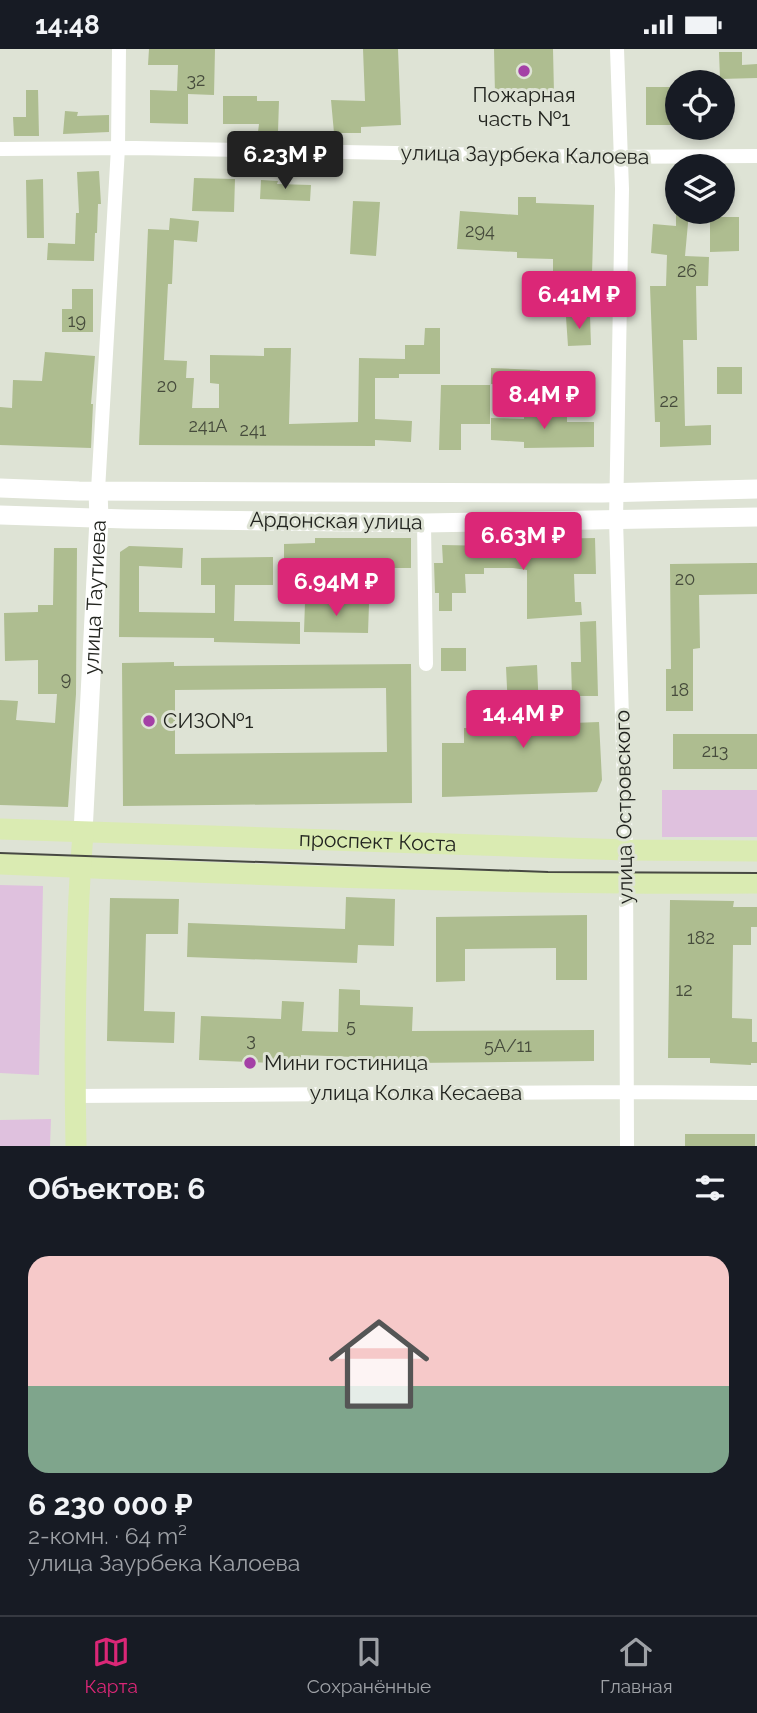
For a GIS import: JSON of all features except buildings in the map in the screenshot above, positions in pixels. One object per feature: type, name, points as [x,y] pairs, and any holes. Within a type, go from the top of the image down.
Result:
[{"type":"main road","name":"Ардонская улица","points":[[0,488],[616,492],[757,489]]},
{"type":"main road","name":"улица Таутиева","points":[[76,1146],[80,868],[99,519],[98,490]]},
{"type":"main road","name":"Ардонская улица","points":[[0,515],[99,519],[424,523],[757,517]]},
{"type":"main road","name":"проспект Коста","points":[[0,829],[626,850],[757,851]]},
{"type":"main road","name":"проспект Коста","points":[[0,864],[625,883],[757,883]]},
{"type":"street","name":"улица Таутиева","points":[[98,490],[118,148],[118,49]]},
{"type":"street","name":"улица Островского","points":[[617,49],[621,157],[616,520],[626,850],[627,1146]]},
{"type":"street","name":"улица Заурбека Калоева","points":[[0,149],[118,148],[621,157],[757,156]]},
{"type":"street","points":[[424,523],[426,664]]},
{"type":"street","name":"улица Колка Кесаева","points":[[75,1096],[757,1093]]},
{"type":"shaded area","points":[[662,790],[757,790],[757,837],[662,837]]},
{"type":"shaded area","points":[[0,885],[43,886],[39,1075],[0,1073]]},
{"type":"shaded area","points":[[51,1119],[50,1146],[0,1146],[0,1120]]},
{"type":"tram line","points":[[0,853],[548,872],[757,873]]},
{"type":"place","name":"Пожарная часть №1","points":[[524,71]]},
{"type":"place","name":"СИЗО№1","points":[[149,721]]},
{"type":"place","name":"Мини гостиница","points":[[250,1063]]}]
